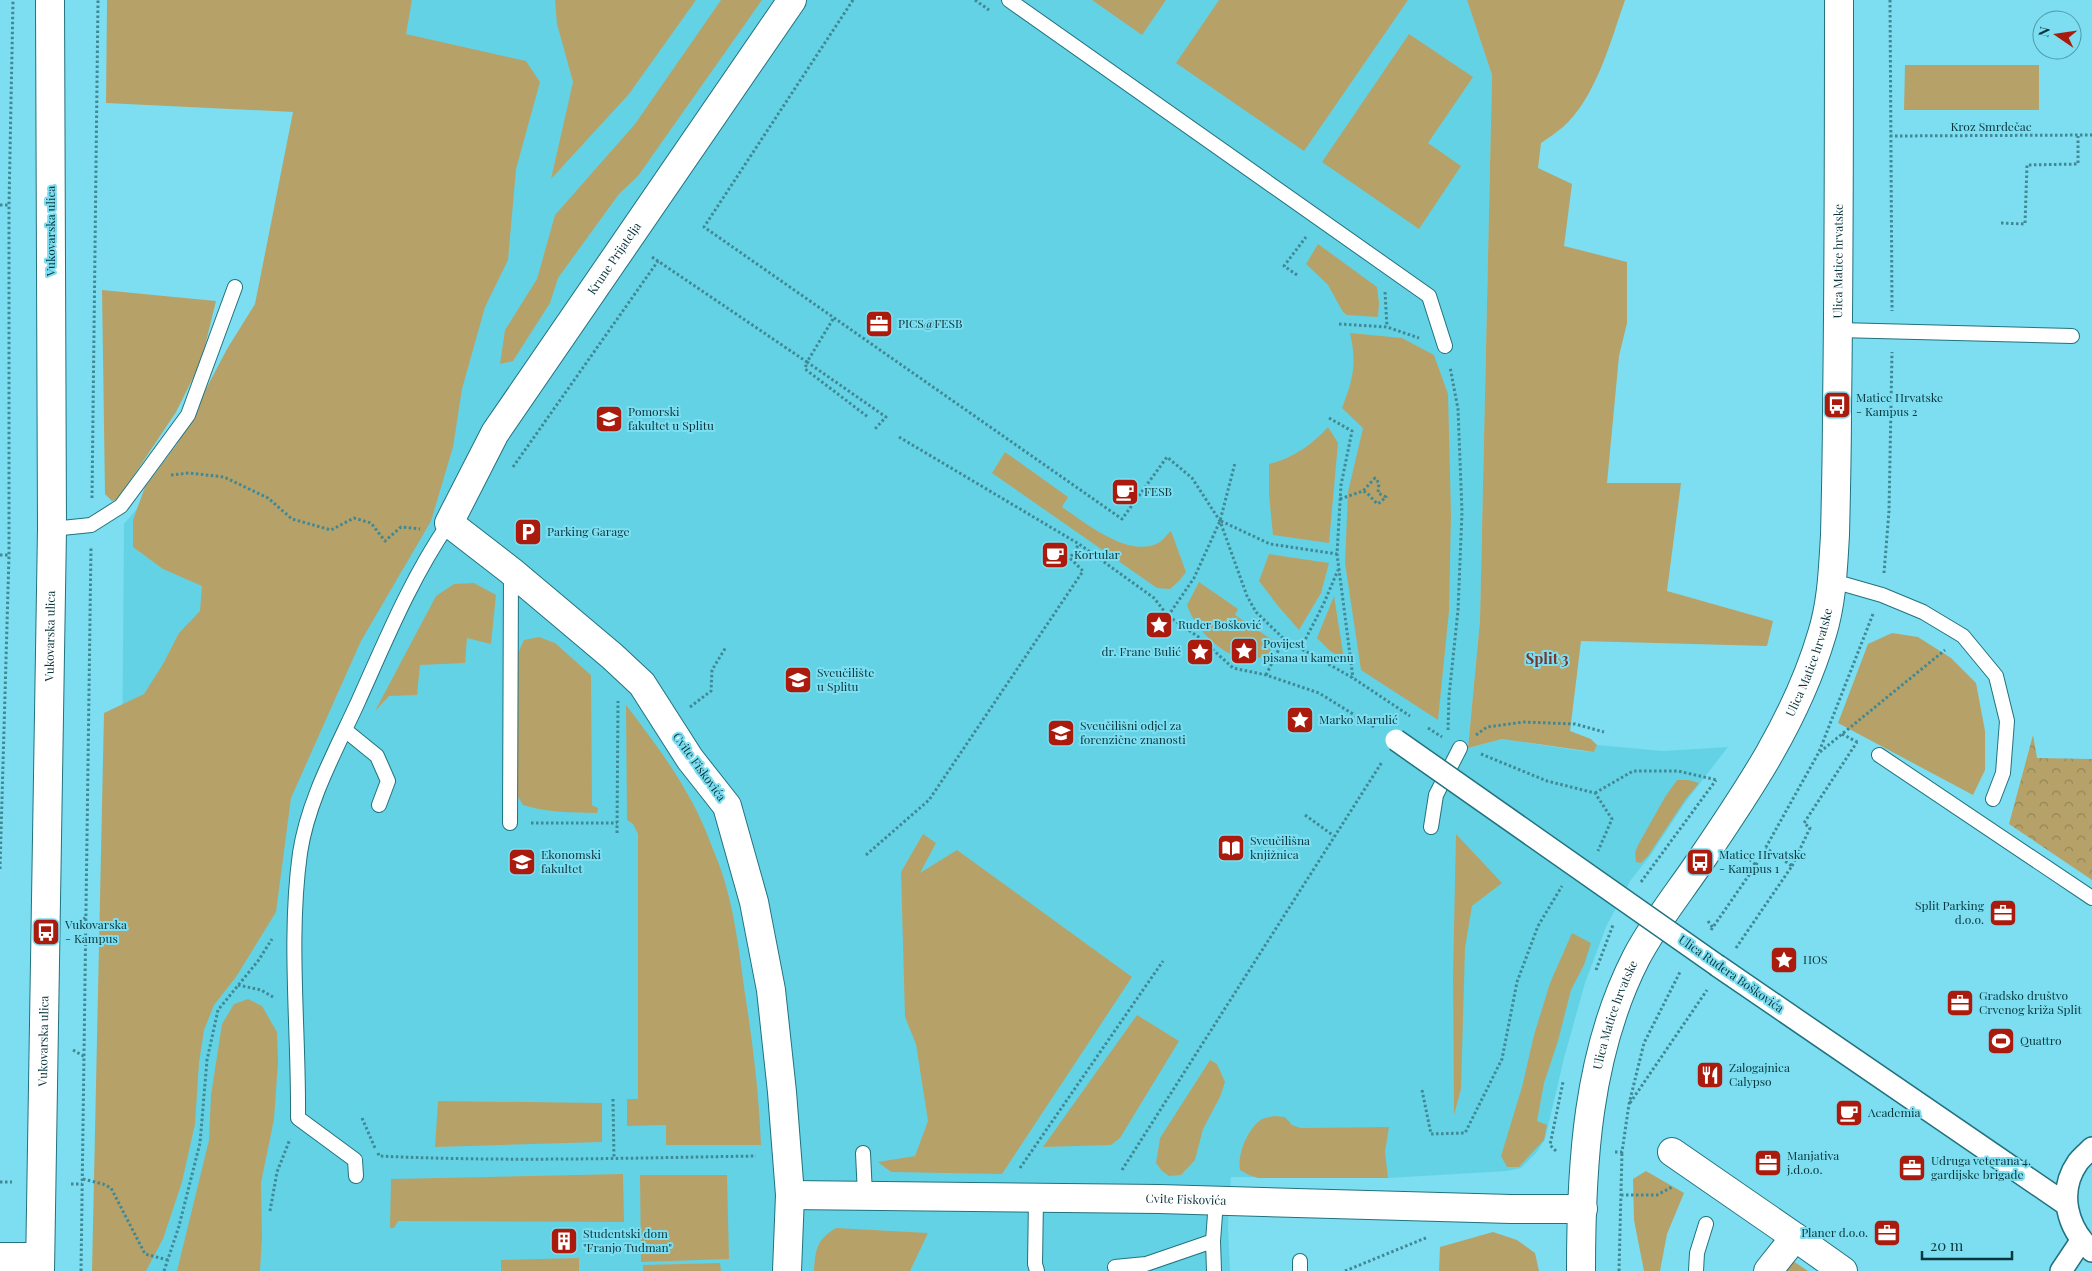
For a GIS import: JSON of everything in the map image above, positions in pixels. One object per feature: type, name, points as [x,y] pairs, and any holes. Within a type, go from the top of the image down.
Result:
[{"type":"street","name":"Vukovarska ulica","points":[[40,1264],[52,529],[50,0]]},
{"type":"street","name":"Krune Prijatelja","points":[[443,532],[495,433],[792,0]]},
{"type":"street","name":"Ulica Matice hrvatske","points":[[1581,1271],[1589,1116],[1596,1075],[1613,1010],[1638,956],[1748,790],[1779,739],[1807,680],[1823,631],[1832,581],[1837,488],[1839,0]]},
{"type":"street","name":"Cvite Fiskovića","points":[[443,532],[511,571],[612,656],[642,684],[690,759],[727,806],[754,902],[771,990],[782,1092],[790,1195],[787,1271]]},
{"type":"street","name":"Ulica Ruđera Boškovića","points":[[1396,740],[1720,967],[2067,1205]]},
{"type":"street","points":[[2062,1271],[2087,1246],[2070,1223],[2067,1205],[2068,1182],[2078,1162],[2092,1148]]},
{"type":"street","points":[[1672,1152],[1844,1271]]},
{"type":"street","name":"Cvite Fiskovića","points":[[790,1195],[1036,1199],[1105,1198],[1511,1209],[1583,1209]]},
{"type":"street","points":[[1768,1271],[1795,1237]]},
{"type":"street","points":[[0,1257],[40,1264]]},
{"type":"lane","points":[[1009,0],[1429,296],[1445,346]]},
{"type":"lane","points":[[52,529],[91,525],[121,506],[188,415],[235,287]]},
{"type":"lane","points":[[1838,330],[2072,336]]},
{"type":"lane","points":[[356,1176],[355,1160],[298,1118],[295,902],[301,852],[312,805],[345,730],[393,625],[443,532]]},
{"type":"lane","points":[[510,823],[511,571]]},
{"type":"lane","points":[[1832,581],[1882,595],[1923,612],[1963,636],[1996,676],[2007,721],[2004,773],[1993,799]]},
{"type":"lane","points":[[345,730],[377,756],[388,780],[379,805]]},
{"type":"lane","points":[[1431,827],[1436,795],[1460,748]]},
{"type":"lane","points":[[1878,755],[2092,898]]},
{"type":"lane","points":[[863,1153],[865,1195]]},
{"type":"lane","points":[[1036,1199],[1035,1264],[1038,1271]]},
{"type":"lane","points":[[1214,1271],[1213,1240],[1216,1201]]},
{"type":"lane","points":[[1696,1271],[1697,1253],[1706,1224]]},
{"type":"lane","points":[[1115,1267],[1146,1264],[1213,1240]]},
{"type":"path","points":[[0,869],[9,555],[9,205],[13,0]]},
{"type":"path","points":[[81,1271],[98,0]]},
{"type":"path","points":[[853,0],[704,228],[1122,519],[1166,455],[1192,478],[1220,521],[1247,596],[1256,612],[1284,639],[1353,678],[1416,720]]},
{"type":"path","name":"Kroz Smrdečac","points":[[1890,136],[2092,135]]},
{"type":"path","points":[[2001,223],[2025,224],[2028,165],[2078,164],[2078,136]]},
{"type":"path","points":[[0,205],[9,205]]},
{"type":"path","points":[[1297,275],[1284,266],[1307,236]]},
{"type":"path","points":[[646,253],[886,417],[874,430]]},
{"type":"path","points":[[509,473],[658,261]]},
{"type":"path","points":[[833,319],[807,362],[805,369],[868,417]]},
{"type":"path","points":[[1339,324],[1387,327],[1445,346],[1458,409],[1462,512],[1458,610],[1448,741]]},
{"type":"path","points":[[1329,418],[1352,431],[1341,485],[1337,554],[1353,678]]},
{"type":"path","points":[[899,437],[1079,544],[1154,598],[1168,616],[1200,638],[1233,668],[1266,675],[1318,693],[1396,740],[1105,1198]]},
{"type":"path","points":[[1168,616],[1194,578],[1220,521],[1235,463]]},
{"type":"path","points":[[151,466],[169,475],[189,473],[224,477],[268,498],[292,519],[331,530],[354,518],[371,523],[385,541],[400,527],[443,532]]},
{"type":"path","points":[[1340,499],[1363,491],[1375,478],[1379,483],[1378,494],[1386,497],[1378,504],[1368,493],[1363,491]]},
{"type":"path","points":[[1220,521],[1270,544],[1337,554]]},
{"type":"path","points":[[866,855],[929,800],[1083,571],[1070,558],[1079,544]]},
{"type":"path","points":[[0,556],[9,555]]},
{"type":"path","points":[[1301,648],[1324,603],[1338,569]]},
{"type":"path","points":[[1819,752],[1963,636]]},
{"type":"path","points":[[1266,675],[1284,639]]},
{"type":"path","points":[[664,718],[687,709],[711,691],[712,670],[726,647]]},
{"type":"path","points":[[617,833],[618,698]]},
{"type":"path","points":[[1460,748],[1486,726],[1524,722],[1575,724],[1604,732]]},
{"type":"path","points":[[1424,725],[1460,748],[1489,756],[1547,781],[1595,793],[1612,819],[1596,856]]},
{"type":"path","points":[[1629,1104],[1720,967],[1792,866],[1810,828],[1804,823],[1857,742]]},
{"type":"path","points":[[1595,793],[1633,771],[1678,771],[1716,780]]},
{"type":"path","points":[[1305,815],[1334,836]]},
{"type":"path","points":[[510,823],[617,823]]},
{"type":"path","points":[[1766,848],[1792,866]]},
{"type":"path","points":[[1707,936],[1756,865],[1750,860]]},
{"type":"path","points":[[1422,1090],[1431,1134],[1465,1134],[1502,1059],[1517,982],[1538,926],[1564,884]]},
{"type":"path","points":[[164,1271],[179,1226],[200,1143],[207,1060],[218,1010],[258,961],[295,902]]},
{"type":"path","points":[[74,928],[87,917]]},
{"type":"path","points":[[1708,921],[1713,928]]},
{"type":"path","points":[[1039,1140],[1163,961]]},
{"type":"path","points":[[1618,1271],[1622,1152],[1629,1104],[1644,1043],[1683,968]]},
{"type":"path","points":[[238,985],[261,990],[282,1004],[297,1020]]},
{"type":"path","points":[[73,1050],[85,1056]]},
{"type":"path","points":[[613,1099],[614,1159]]},
{"type":"path","points":[[270,1211],[277,1172],[298,1118]]},
{"type":"path","points":[[362,1118],[379,1156],[444,1159],[614,1159],[756,1156]]},
{"type":"path","points":[[1612,1152],[1622,1152]]},
{"type":"path","points":[[83,1179],[111,1188],[145,1254],[168,1260]]},
{"type":"path","points":[[1621,1195],[1657,1195],[1673,1186]]},
{"type":"path","points":[[1345,1271],[1433,1235]]},
{"type":"path","points":[[1610,1265],[1618,1264]]},
{"type":"shaded area","name":"Sveučilište u Splitu","points":[[412,0],[1467,0],[1492,75],[1480,620],[1468,748],[1502,739],[1594,752],[1597,745],[1663,751],[1728,747],[1684,804],[1650,856],[1630,881],[1606,927],[1585,983],[1564,1058],[1545,1139],[1537,1152],[1521,1168],[1507,1171],[1388,1178],[1231,1177],[1228,1224],[1230,1271],[118,1271],[124,524],[200,434],[405,34]]},
{"type":"green space","points":[[107,0],[412,0],[406,34],[526,61],[540,82],[516,169],[508,260],[485,307],[462,389],[453,447],[431,521],[361,641],[291,798],[276,912],[236,977],[214,1005],[204,1030],[199,1063],[195,1124],[182,1182],[163,1239],[146,1271],[92,1271],[104,713],[144,694],[163,664],[179,633],[200,611],[202,586],[163,569],[133,547],[133,520],[145,487],[177,444],[227,349],[255,304],[293,112],[106,103]]},
{"type":"green space","points":[[555,0],[696,0],[629,94],[551,179],[573,82],[557,24]]},
{"type":"green space","points":[[721,0],[762,0],[638,176],[619,194],[558,278],[550,303],[513,361],[500,364],[505,330],[537,279],[555,215],[635,124]]},
{"type":"green space","points":[[1092,0],[1166,0],[1142,35]]},
{"type":"green space","points":[[1219,0],[1408,0],[1304,151],[1176,63]]},
{"type":"green space","points":[[1467,0],[1625,0],[1601,68],[1585,101],[1563,127],[1541,143],[1538,168],[1572,184],[1564,246],[1627,262],[1627,323],[1619,356],[1607,483],[1681,483],[1667,591],[1773,621],[1767,646],[1581,641],[1570,731],[1591,739],[1597,745],[1594,752],[1502,739],[1468,748],[1480,620],[1492,75]]},
{"type":"green space","points":[[1409,34],[1473,77],[1428,143],[1461,166],[1419,229],[1322,162]]},
{"type":"green space","points":[[1905,65],[2039,65],[2039,110],[1904,110]]},
{"type":"green space","points":[[1318,244],[1377,287],[1378,317],[1347,315],[1343,312],[1328,285],[1306,264]]},
{"type":"green space","points":[[102,290],[216,301],[201,362],[176,412],[118,499],[112,501],[105,494]]},
{"type":"green space","points":[[1350,333],[1402,338],[1434,355],[1448,394],[1451,515],[1449,611],[1438,720],[1361,670],[1345,563],[1348,492],[1363,428],[1342,408],[1353,371]]},
{"type":"green space","points":[[1328,427],[1338,443],[1329,543],[1273,535],[1269,495],[1269,464],[1302,450]]},
{"type":"green space","points":[[1005,452],[1068,497],[1062,507],[1109,537],[1135,546],[1148,546],[1160,542],[1171,531],[1186,572],[1170,589],[1157,588],[992,473]]},
{"type":"green space","points":[[1269,554],[1329,563],[1321,593],[1299,630],[1259,581]]},
{"type":"green space","points":[[1199,582],[1238,609],[1235,615],[1274,641],[1269,653],[1256,659],[1244,659],[1223,650],[1205,634],[1191,615],[1187,605]]},
{"type":"green space","points":[[474,583],[496,595],[491,644],[467,638],[465,663],[420,665],[417,695],[389,696],[375,711],[436,596],[454,584]]},
{"type":"green space","points":[[1334,596],[1344,659],[1330,651],[1317,638]]},
{"type":"green space","points":[[1892,633],[1918,637],[1951,658],[1976,683],[1985,731],[1985,770],[1973,795],[1838,723],[1868,644]]},
{"type":"green space","points":[[539,637],[555,643],[591,675],[592,805],[598,808],[597,813],[560,812],[532,808],[523,805],[517,795],[518,653],[524,640]]},
{"type":"green space","points":[[626,705],[680,780],[705,829],[724,879],[735,926],[751,1032],[761,1145],[666,1145],[666,1125],[627,1126],[627,1099],[638,1099],[638,834],[633,824],[627,820]]},
{"type":"green space","points":[[2033,735],[2037,758],[2092,759],[2092,880],[2009,824]]},
{"type":"green space","points":[[1677,780],[1689,780],[1699,783],[1685,800],[1648,856],[1641,863],[1636,862],[1635,853],[1638,845],[1665,797]]},
{"type":"green space","points":[[923,834],[936,843],[920,873],[957,850],[1132,977],[1002,1174],[891,1172],[878,1162],[915,1156],[928,1121],[916,1044],[905,1017],[901,872]]},
{"type":"green space","points":[[1456,834],[1502,883],[1472,906],[1465,948],[1461,1089],[1454,1115],[1453,975]]},
{"type":"green space","points":[[1572,933],[1591,943],[1584,965],[1571,990],[1558,1041],[1544,1083],[1537,1121],[1547,1125],[1544,1140],[1519,1167],[1507,1167],[1501,1156],[1522,1087],[1534,1035],[1550,983]]},
{"type":"green space","points":[[248,999],[262,1006],[277,1032],[278,1062],[274,1119],[261,1183],[262,1237],[260,1271],[177,1271],[209,1140],[211,1095],[222,1024],[234,1004]]},
{"type":"green space","points":[[1137,1015],[1179,1041],[1120,1138],[1111,1145],[1043,1147]]},
{"type":"green space","points":[[1210,1060],[1217,1064],[1225,1082],[1220,1097],[1203,1129],[1195,1160],[1181,1175],[1169,1176],[1156,1163],[1160,1138]]},
{"type":"green space","points":[[438,1101],[602,1103],[602,1142],[435,1147]]},
{"type":"green space","points":[[1274,1116],[1285,1117],[1292,1125],[1301,1128],[1389,1127],[1385,1152],[1388,1178],[1258,1178],[1240,1170],[1240,1157],[1248,1135],[1262,1119]]},
{"type":"green space","points":[[1646,1171],[1684,1193],[1667,1234],[1660,1271],[1644,1271],[1634,1220],[1633,1179]]},
{"type":"green space","points":[[623,1174],[624,1222],[398,1221],[394,1228],[390,1228],[391,1179]]},
{"type":"green space","points":[[640,1175],[727,1175],[729,1259],[641,1262]]},
{"type":"green space","points":[[836,1228],[928,1233],[910,1271],[814,1271],[818,1246],[825,1236]]},
{"type":"green space","points":[[1493,1232],[1517,1240],[1535,1253],[1539,1271],[1439,1271],[1440,1247]]},
{"type":"green space","points":[[579,1258],[579,1271],[501,1271],[501,1260]]},
{"type":"green space","points":[[1793,1261],[1808,1271],[1786,1271]]},
{"type":"green space","points":[[720,1263],[721,1271],[643,1271],[643,1265]]},
{"type":"place","name":"PICS@FESB","points":[[879,324]]},
{"type":"place","name":"Matice Hrvatske - Kampus 2","points":[[1837,405]]},
{"type":"place","name":"Pomorski fakultet u Splitu","points":[[609,419]]},
{"type":"place","name":"FESB","points":[[1125,492]]},
{"type":"place","name":"Parking Garage","points":[[528,532]]},
{"type":"place","name":"Kortular","points":[[1055,555]]},
{"type":"place","name":"Ruđer Bošković","points":[[1159,625]]},
{"type":"place","name":"Povijest pisana u kamenu","points":[[1244,651]]},
{"type":"place","name":"dr. Frane Bulić","points":[[1200,652]]},
{"type":"place","name":"Sveučilište u Splitu","points":[[798,680]]},
{"type":"place","name":"Marko Marulić","points":[[1300,720]]},
{"type":"place","name":"Sveučilišni odjel za forenzične znanosti","points":[[1061,733]]},
{"type":"place","name":"Sveučilišna knjižnica","points":[[1231,848]]},
{"type":"place","name":"Ekonomski fakultet","points":[[522,862]]},
{"type":"place","name":"Matice Hrvatske - Kampus 1","points":[[1700,862]]},
{"type":"place","name":"Split Parking d.o.o.","points":[[2003,913]]},
{"type":"place","name":"Vukovarska - Kampus","points":[[46,932]]},
{"type":"place","name":"HOS","points":[[1784,960]]},
{"type":"place","name":"Gradsko društvo Crvenog križa Split","points":[[1960,1003]]},
{"type":"place","name":"Quattro","points":[[2001,1041]]},
{"type":"place","name":"Zalogajnica Calypso","points":[[1710,1075]]},
{"type":"place","name":"Academia","points":[[1849,1113]]},
{"type":"place","name":"Manjativa j.d.o.o.","points":[[1768,1163]]},
{"type":"place","name":"Udruga veterana 4. gardijske brigade","points":[[1912,1168]]},
{"type":"place","name":"Planer d.o.o.","points":[[1887,1233]]},
{"type":"place","name":"Studentski dom \"Franjo Tuđman\"","points":[[564,1241]]},
{"type":"district","name":"Split 3","points":[[1547,659]]}]
